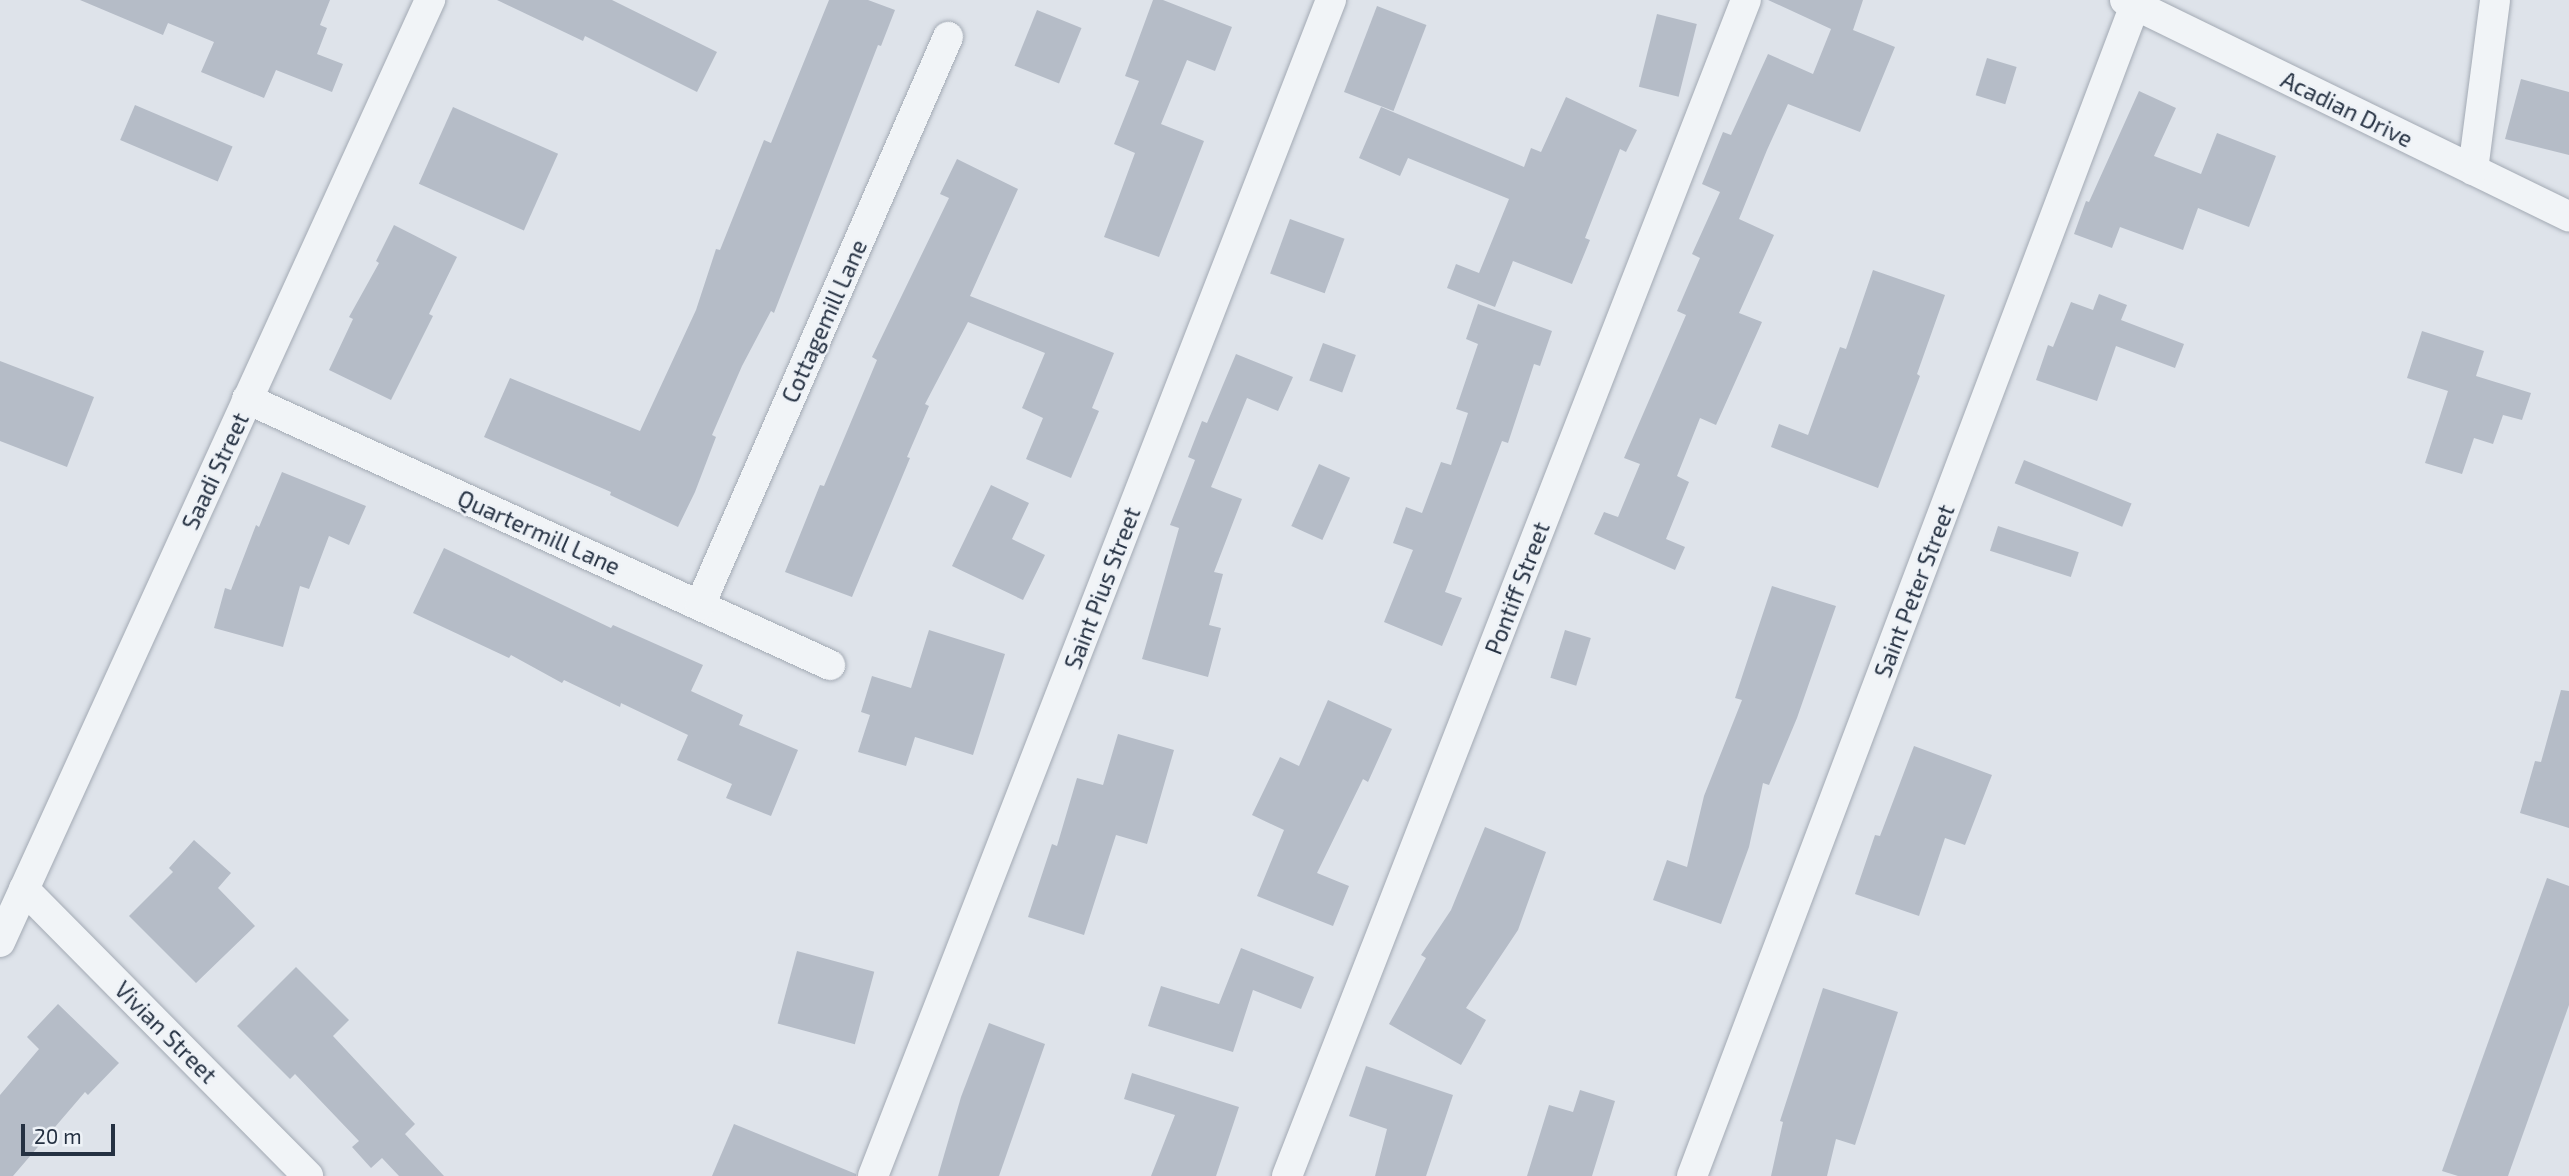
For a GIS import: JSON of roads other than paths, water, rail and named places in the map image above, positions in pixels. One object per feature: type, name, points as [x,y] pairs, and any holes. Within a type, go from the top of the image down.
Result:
[{"type":"street","name":"Saadi Street","points":[[0,942],[430,0]]},
{"type":"street","name":"Saint Pius Street","points":[[873,1176],[1331,0]]},
{"type":"street","name":"Pontiff Street","points":[[1287,1176],[1746,0]]},
{"type":"street","points":[[2473,170],[2495,0]]},
{"type":"street","name":"Acadian Drive","points":[[2130,3],[2569,217]]},
{"type":"street","name":"Saint Peter Street","points":[[1692,1176],[2130,3]]},
{"type":"street","name":"Cottagemill Lane","points":[[700,605],[948,37]]},
{"type":"street","name":"Quartermill Lane","points":[[247,399],[830,665]]},
{"type":"street","name":"Vivian Street","points":[[24,889],[308,1176]]}]
